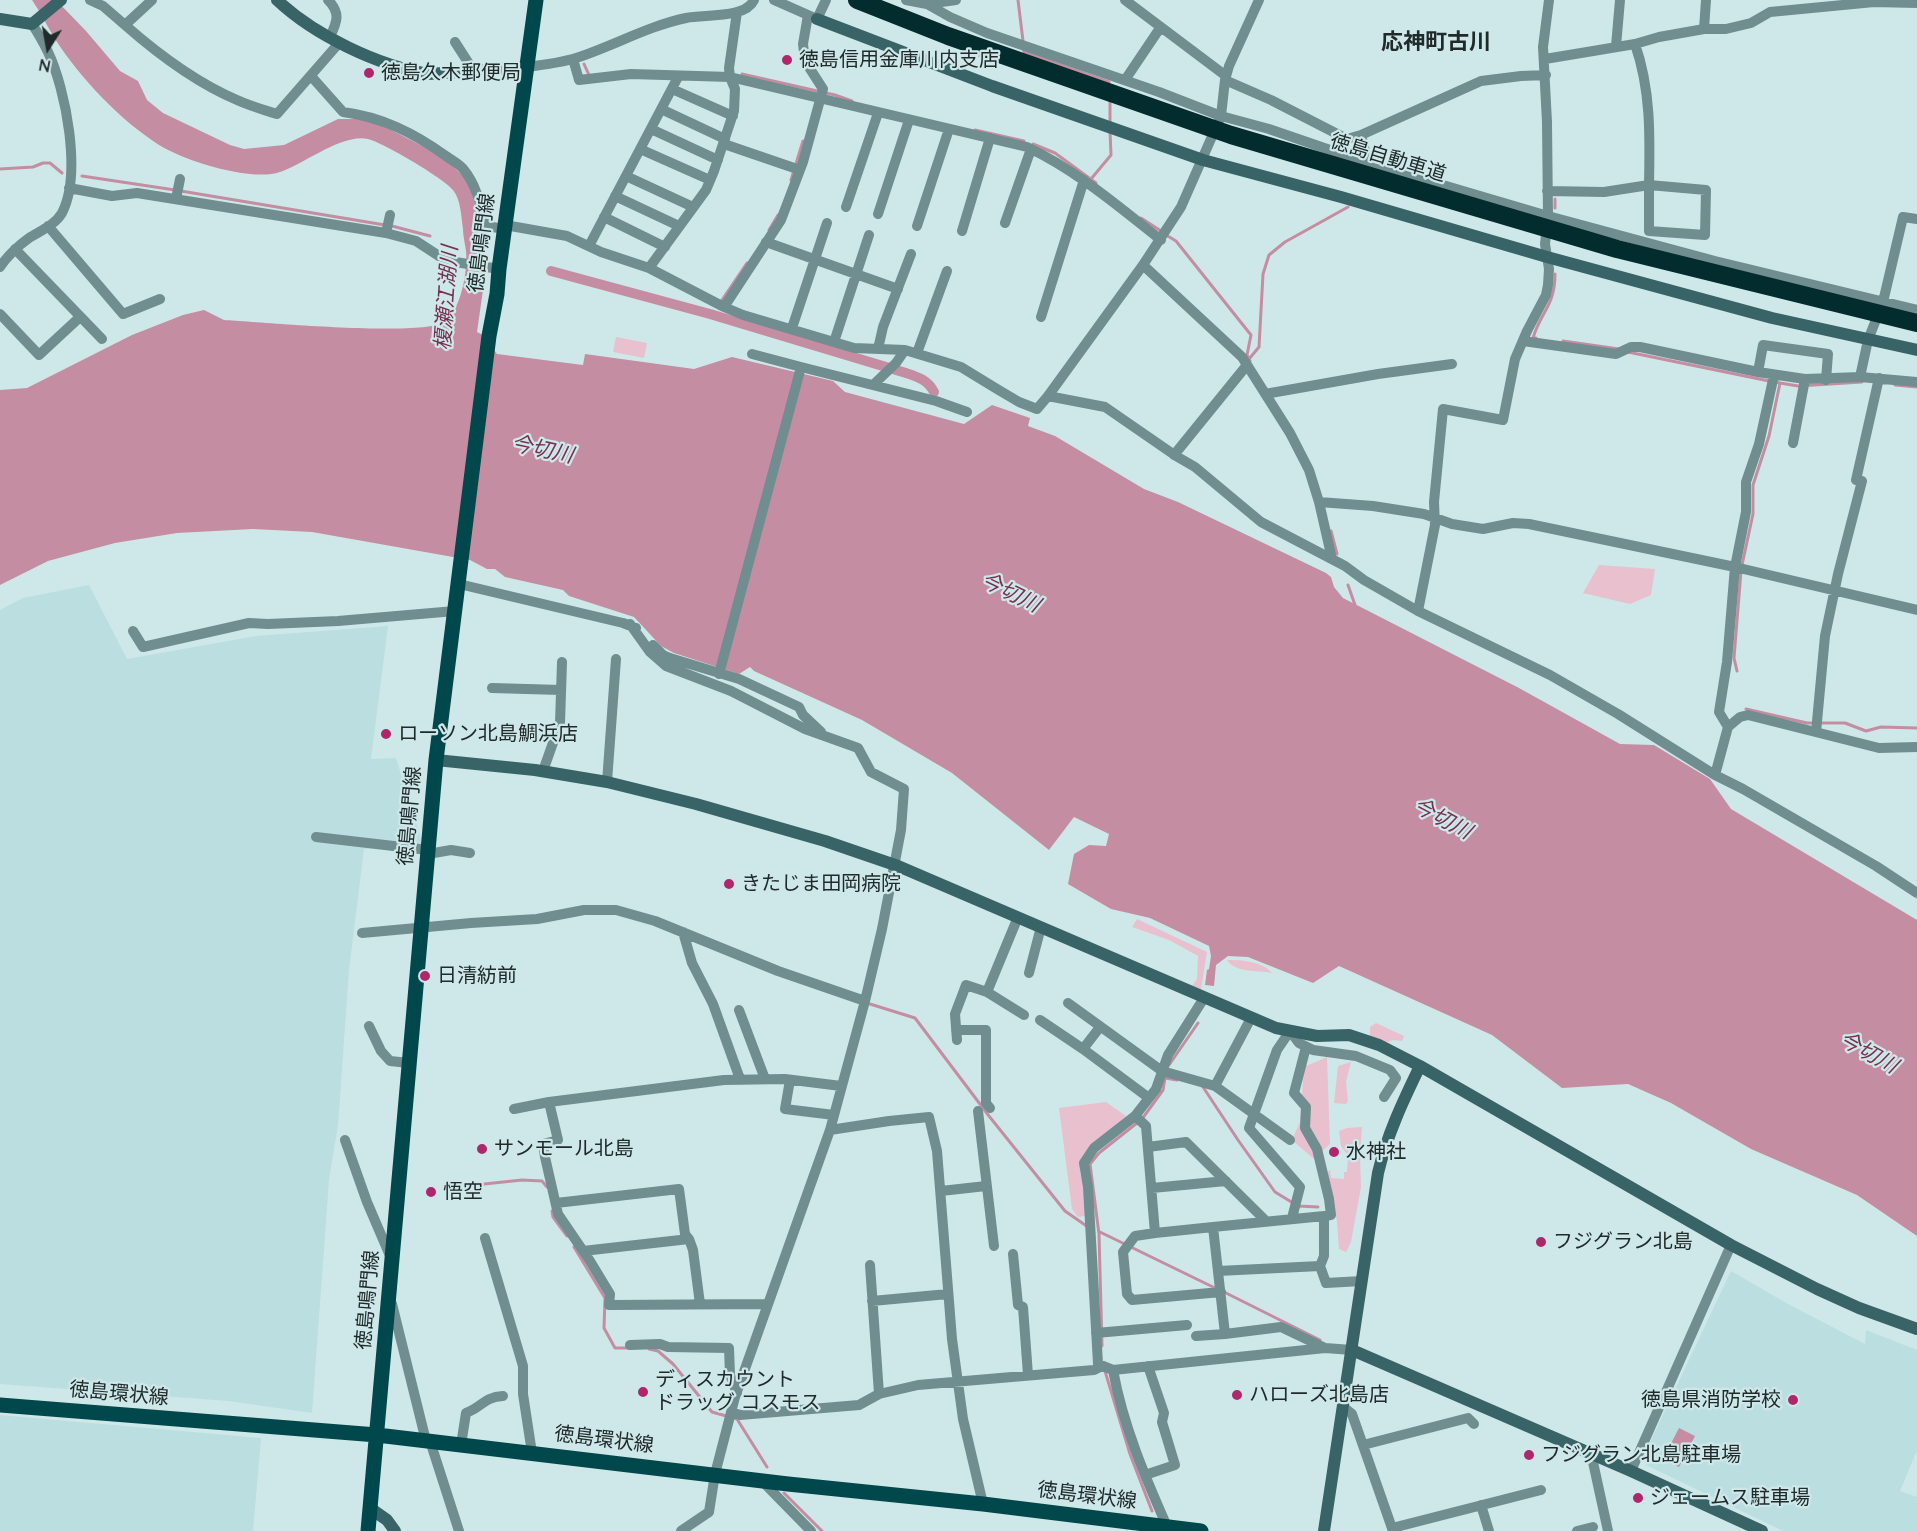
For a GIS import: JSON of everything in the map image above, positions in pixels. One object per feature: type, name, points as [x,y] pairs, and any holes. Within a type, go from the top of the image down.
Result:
[{"type":"highway","name":"徳島自動車道","points":[[857,0],[948,36],[1230,135],[1617,249],[1917,323]]},
{"type":"main road","name":"徳島鳴門線","points":[[368,1531],[436,760],[489,336],[497,294],[495,268],[505,227],[536,0]]},
{"type":"main road","name":"徳島環状線","points":[[0,1405],[377,1435],[1201,1531]]},
{"type":"street","points":[[90,0],[106,3],[125,25],[145,42],[196,78],[236,100],[277,114],[311,76],[335,40],[336,8],[328,0]]},
{"type":"street","points":[[125,25],[152,0]]},
{"type":"street","points":[[277,0],[287,10],[335,40],[368,56],[429,74],[526,67],[573,59],[668,22],[688,17],[738,12],[747,9],[754,0]]},
{"type":"street","points":[[774,0],[928,62],[1203,160],[1772,318],[1917,350]]},
{"type":"street","points":[[724,307],[781,220],[796,168],[822,94],[805,61],[803,44],[813,17],[826,0]]},
{"type":"street","points":[[906,0],[927,4],[959,21],[1221,116],[1269,129],[1368,163],[1548,216],[1715,261],[1917,310]]},
{"type":"street","points":[[927,4],[956,0]]},
{"type":"street","points":[[1125,0],[1226,78],[1347,140],[1481,81],[1546,75]]},
{"type":"street","points":[[311,76],[343,112],[367,116],[396,126],[427,142],[464,169],[479,197],[486,226],[556,233],[601,252],[649,268],[724,307],[854,348],[905,350],[961,366],[1004,394],[1037,409],[1143,265],[1188,194],[1221,116],[1226,78],[1259,0]]},
{"type":"street","points":[[1418,611],[1434,536],[1434,502],[1443,409],[1503,420],[1515,359],[1546,295],[1549,269],[1545,244],[1548,216],[1546,75],[1543,47],[1549,0]]},
{"type":"street","points":[[1616,46],[1620,0]]},
{"type":"street","points":[[1704,29],[1706,0]]},
{"type":"street","points":[[0,19],[36,21],[61,1]]},
{"type":"street","points":[[1545,59],[1635,44],[1704,29],[1751,23],[1770,12],[1874,2],[1917,1]]},
{"type":"street","points":[[649,268],[706,190],[725,141],[733,116],[735,89],[730,73],[738,12]]},
{"type":"street","points":[[2,261],[15,249],[56,221],[62,213],[69,188],[71,163],[66,113],[57,75],[36,21]]},
{"type":"street","points":[[1125,80],[1160,28]]},
{"type":"street","points":[[455,42],[473,70]]},
{"type":"street","points":[[1547,191],[1604,192],[1649,185],[1706,190],[1705,235],[1649,231],[1649,185],[1650,124],[1644,69],[1635,44]]},
{"type":"street","points":[[573,59],[579,80],[631,74],[678,77],[730,73],[822,94],[878,113],[1032,149],[1055,160],[1163,236]]},
{"type":"street","points":[[589,246],[678,77]]},
{"type":"street","points":[[672,89],[733,116]]},
{"type":"street","points":[[661,109],[725,141],[796,168]]},
{"type":"street","points":[[846,207],[878,113]]},
{"type":"street","points":[[878,214],[909,120]]},
{"type":"street","points":[[651,129],[718,159]]},
{"type":"street","points":[[917,226],[949,129]]},
{"type":"street","points":[[1361,135],[1368,163]]},
{"type":"street","points":[[962,231],[990,138]]},
{"type":"street","points":[[640,149],[710,180]]},
{"type":"street","points":[[1005,223],[1032,149]]},
{"type":"street","points":[[626,176],[693,207]]},
{"type":"street","points":[[1041,317],[1084,180]]},
{"type":"street","points":[[69,188],[112,196],[178,189],[388,224],[439,256],[460,263],[495,268]]},
{"type":"street","points":[[615,196],[679,226]]},
{"type":"street","points":[[604,217],[664,247]]},
{"type":"street","points":[[1860,377],[1868,340],[1883,302],[1903,217],[1917,219]]},
{"type":"street","points":[[792,328],[827,223]]},
{"type":"street","points":[[48,226],[123,314],[160,299]]},
{"type":"street","points":[[834,342],[869,235]]},
{"type":"street","points":[[766,242],[898,289]]},
{"type":"street","points":[[15,249],[102,339]]},
{"type":"street","points":[[878,349],[883,327],[911,254]]},
{"type":"street","points":[[1143,265],[1235,349],[1268,394],[1295,442],[1322,502],[1332,559]]},
{"type":"street","points":[[917,353],[947,271]]},
{"type":"street","points":[[0,314],[39,355],[80,316]]},
{"type":"street","points":[[1523,341],[1616,354],[1640,346],[1758,372],[1773,380],[1804,384],[1860,377],[1878,382],[1917,382]]},
{"type":"street","points":[[1758,372],[1763,345],[1828,354],[1826,380]]},
{"type":"street","points":[[873,385],[896,363],[905,350]]},
{"type":"street","points":[[752,354],[800,370],[873,385],[936,401],[967,412]]},
{"type":"street","points":[[1268,394],[1378,374],[1452,364]]},
{"type":"street","points":[[1174,454],[1247,365]]},
{"type":"street","points":[[719,672],[800,370]]},
{"type":"street","points":[[1728,727],[1719,712],[1746,512],[1746,482],[1759,444],[1773,380]]},
{"type":"street","points":[[1817,726],[1826,636],[1862,482],[1856,480],[1878,382]]},
{"type":"street","points":[[1792,443],[1804,384]]},
{"type":"street","points":[[1048,396],[1106,407],[1195,467],[1261,522],[1345,566],[1364,580],[1418,611],[1560,681],[1618,714],[1715,775],[1866,860],[1917,892]]},
{"type":"street","points":[[1322,502],[1373,506],[1424,514],[1452,524],[1483,529],[1514,523],[1529,524],[1739,568],[1917,610]]},
{"type":"street","points":[[459,582],[630,624],[640,630],[663,655],[739,679],[799,707],[803,715],[824,735]]},
{"type":"street","points":[[133,631],[143,647],[249,623],[338,621],[455,611]]},
{"type":"street","points":[[630,624],[650,652],[666,666],[731,691],[805,729],[858,748],[872,772],[904,789],[902,830],[882,929],[830,1130],[737,1393],[715,1474],[709,1512],[681,1531]]},
{"type":"street","points":[[607,782],[615,659]]},
{"type":"street","points":[[543,771],[560,723],[562,662]]},
{"type":"street","points":[[492,688],[561,690]]},
{"type":"street","points":[[1715,775],[1728,727],[1740,717],[1748,715],[1817,726],[1879,748],[1917,747]]},
{"type":"street","points":[[436,760],[543,771],[607,782],[707,807],[825,841],[895,864],[1276,1028],[1317,1036],[1349,1035],[1379,1045],[1420,1066],[1731,1245],[1859,1308],[1917,1329]]},
{"type":"street","points":[[316,837],[428,852],[452,846],[470,853]]},
{"type":"street","points":[[362,933],[537,919],[582,910],[616,910],[683,932],[778,971],[865,1000]]},
{"type":"street","points":[[987,992],[1018,917]]},
{"type":"street","points":[[1029,973],[1041,927]]},
{"type":"street","points":[[683,932],[692,963],[713,1004],[740,1079]]},
{"type":"street","points":[[990,1108],[986,1103],[986,1030],[957,1035],[955,1014],[966,985],[987,992],[1024,1015]]},
{"type":"street","points":[[1204,998],[1168,1055],[1156,1089],[1136,1116],[1094,1148],[1084,1162],[1088,1187],[1098,1364],[1113,1370],[1326,1348],[1352,1350],[1592,1453],[1762,1531]]},
{"type":"street","points":[[1068,1004],[1162,1071],[1215,1086],[1290,1140]]},
{"type":"street","points":[[739,1010],[765,1079]]},
{"type":"street","points":[[1215,1086],[1251,1018]]},
{"type":"street","points":[[1040,1020],[1149,1098]]},
{"type":"street","points":[[369,1026],[381,1051],[390,1061],[409,1063]]},
{"type":"street","points":[[1083,1049],[1100,1027]]},
{"type":"street","points":[[1290,1031],[1299,1043],[1313,1050],[1356,1056],[1390,1070],[1395,1078],[1384,1097]]},
{"type":"street","points":[[1290,1031],[1277,1050],[1249,1128],[1300,1187],[1292,1218]]},
{"type":"street","points":[[728,1044],[750,1038]]},
{"type":"street","points":[[1221,1292],[1132,1300],[1127,1294],[1123,1252],[1135,1236],[1331,1215],[1317,1149],[1305,1128],[1306,1107],[1294,1093],[1306,1047]]},
{"type":"street","points":[[1324,1531],[1378,1173],[1384,1148],[1420,1066]]},
{"type":"street","points":[[514,1109],[669,1086],[740,1079],[790,1080],[841,1086]]},
{"type":"street","points":[[790,1080],[785,1108],[834,1115]]},
{"type":"street","points":[[549,1102],[558,1140],[543,1144],[546,1186],[556,1203],[558,1214],[610,1294],[609,1305],[768,1304]]},
{"type":"street","points":[[978,1111],[994,1246]]},
{"type":"street","points":[[1136,1116],[1146,1126],[1155,1233]]},
{"type":"street","points":[[830,1130],[928,1117],[937,1151],[948,1294],[963,1419],[983,1504]]},
{"type":"street","points":[[345,1140],[367,1202],[392,1261]]},
{"type":"street","points":[[1148,1147],[1186,1142],[1266,1221]]},
{"type":"street","points":[[1152,1188],[1226,1181]]},
{"type":"street","points":[[941,1191],[986,1186]]},
{"type":"street","points":[[556,1203],[679,1189],[685,1234],[693,1250],[700,1304]]},
{"type":"street","points":[[1324,1216],[1324,1256],[1320,1266],[1326,1283],[1362,1281]]},
{"type":"street","points":[[1213,1227],[1225,1334]]},
{"type":"street","points":[[485,1238],[523,1366],[523,1394],[532,1453]]},
{"type":"street","points":[[583,1251],[689,1239]]},
{"type":"street","points":[[1631,1471],[1731,1245]]},
{"type":"street","points":[[1013,1254],[1018,1305],[1023,1306],[1028,1375]]},
{"type":"street","points":[[870,1265],[879,1395]]},
{"type":"street","points":[[1218,1271],[1320,1266]]},
{"type":"street","points":[[872,1301],[948,1294]]},
{"type":"street","points":[[389,1295],[428,1441],[459,1531]]},
{"type":"street","points":[[1096,1333],[1187,1325]]},
{"type":"street","points":[[1196,1336],[1281,1327],[1326,1348]]},
{"type":"street","points":[[630,1345],[660,1344],[668,1347],[729,1348],[730,1375],[737,1393]]},
{"type":"street","points":[[731,1412],[740,1415],[859,1405],[879,1395],[918,1385],[1094,1370],[1102,1366]]},
{"type":"street","points":[[1145,1475],[1175,1465],[1162,1422],[1164,1413],[1148,1366]]},
{"type":"street","points":[[1113,1370],[1118,1396],[1145,1475],[1169,1529]]},
{"type":"street","points":[[461,1445],[466,1413],[476,1409],[490,1396],[503,1396]]},
{"type":"street","points":[[1342,1406],[1352,1414],[1392,1529],[1541,1490]]},
{"type":"street","points":[[1363,1445],[1467,1418],[1473,1424]]},
{"type":"street","points":[[1592,1453],[1608,1531]]},
{"type":"street","points":[[762,1481],[803,1528]]},
{"type":"street","points":[[1481,1505],[1489,1531]]},
{"type":"street","points":[[370,1508],[387,1520],[395,1531]]},
{"type":"street","points":[[1577,1531],[1593,1527]]},
{"type":"shaded area","points":[[616,337],[647,343],[644,358],[613,352]]},
{"type":"shaded area","points":[[1599,565],[1655,569],[1651,595],[1630,604],[1583,593]]},
{"type":"shaded area","points":[[89,585],[127,659],[256,636],[388,626],[371,759],[396,758],[423,845],[364,849],[349,970],[338,1125],[329,1180],[312,1413],[228,1401],[0,1384],[0,610],[23,598]]},
{"type":"shaded area","points":[[1137,919],[1207,952],[1201,989],[1192,986],[1197,979],[1198,956],[1169,940],[1132,927]]},
{"type":"shaded area","points":[[1227,960],[1257,964],[1272,973],[1241,969]]},
{"type":"shaded area","points":[[1376,1023],[1404,1036],[1402,1041],[1393,1040],[1385,1043],[1370,1037],[1370,1027]]},
{"type":"shaded area","points":[[1327,1057],[1330,1144],[1323,1150],[1321,1165],[1292,1140],[1300,1122],[1304,1067]]},
{"type":"shaded area","points":[[1351,1062],[1346,1082],[1348,1101],[1346,1104],[1334,1103],[1338,1066]]},
{"type":"shaded area","points":[[1106,1102],[1126,1116],[1081,1160],[1080,1172],[1086,1191],[1085,1216],[1078,1217],[1072,1209],[1059,1108]]},
{"type":"shaded area","points":[[1362,1127],[1361,1187],[1351,1242],[1346,1252],[1339,1249],[1337,1221],[1327,1173],[1330,1170],[1331,1178],[1344,1179],[1348,1156],[1341,1146],[1339,1131]]},
{"type":"shaded area","name":"徳島県消防学校","points":[[1731,1271],[1865,1344],[1866,1330],[1917,1350],[1917,1450],[1900,1491],[1917,1497],[1917,1531],[1783,1531],[1646,1465],[1643,1457]]},
{"type":"shaded area","points":[[0,1415],[261,1438],[253,1531],[0,1531]]},
{"type":"water","name":"今切川","points":[[32,0],[56,0],[120,71],[138,81],[147,100],[163,113],[230,145],[244,149],[284,145],[338,119],[356,119],[376,122],[430,150],[451,164],[468,181],[482,226],[484,283],[477,332],[483,335],[497,354],[583,365],[585,354],[694,369],[732,357],[833,381],[845,392],[964,424],[992,405],[1030,418],[1028,426],[1055,436],[1144,489],[1178,502],[1326,573],[1331,577],[1334,587],[1343,598],[1519,688],[1620,744],[1654,745],[1710,779],[1731,809],[1917,920],[1917,1236],[1857,1195],[1751,1149],[1671,1103],[1628,1084],[1562,1088],[1492,1035],[1339,966],[1313,983],[1248,957],[1228,956],[1216,965],[1214,986],[1205,985],[1211,956],[1209,946],[1150,918],[1111,909],[1068,884],[1074,854],[1089,845],[1106,846],[1109,834],[1074,817],[1049,850],[952,773],[862,720],[754,671],[750,667],[739,674],[674,653],[661,646],[634,617],[569,596],[563,590],[505,577],[495,569],[487,569],[470,560],[312,532],[253,529],[177,533],[115,543],[48,561],[0,585],[0,390],[27,388],[132,335],[183,315],[204,310],[224,320],[304,325],[405,328],[444,322],[450,317],[459,300],[466,259],[460,208],[453,190],[426,170],[368,139],[347,140],[290,168],[268,174],[236,172],[218,168],[159,145],[116,111],[89,83],[65,54]]},
{"type":"water","points":[[1679,1428],[1695,1436],[1679,1467],[1663,1459]]},
{"type":"waterway","points":[[1018,0],[1023,41]]},
{"type":"waterway","points":[[1023,48],[1024,52],[1109,82],[1109,85]]},
{"type":"waterway","points":[[584,64],[589,75]]},
{"type":"waterway","points":[[742,74],[852,101]]},
{"type":"waterway","points":[[1110,98],[1110,124]]},
{"type":"waterway","points":[[975,130],[1024,141]]},
{"type":"waterway","points":[[1091,179],[1111,155],[1110,131]]},
{"type":"waterway","points":[[791,180],[803,141]]},
{"type":"waterway","points":[[1033,144],[1055,153],[1096,183]]},
{"type":"waterway","points":[[0,169],[33,167],[50,163],[62,173]]},
{"type":"waterway","points":[[82,176],[175,190]]},
{"type":"waterway","points":[[181,191],[385,225]]},
{"type":"waterway","points":[[1555,199],[1555,208]]},
{"type":"waterway","points":[[1249,359],[1259,347],[1263,274],[1269,255],[1285,242],[1348,207]]},
{"type":"waterway","points":[[769,230],[778,215]]},
{"type":"waterway","points":[[1141,218],[1161,231]]},
{"type":"waterway","points":[[392,226],[430,236]]},
{"type":"waterway","points":[[1166,235],[1176,241],[1251,335],[1247,355],[1250,361]]},
{"type":"waterway","points":[[722,300],[747,263]]},
{"type":"waterway","points":[[551,271],[710,314],[906,373],[926,382],[934,392]]},
{"type":"waterway","points":[[1536,338],[1533,338],[1536,329],[1553,294],[1555,274]]},
{"type":"waterway","points":[[710,314],[713,311]]},
{"type":"waterway","points":[[1563,341],[1619,349]]},
{"type":"waterway","points":[[1628,352],[1769,381]]},
{"type":"waterway","points":[[1742,565],[1753,514],[1753,485],[1769,436],[1780,383],[1775,382]]},
{"type":"waterway","points":[[1780,383],[1798,386],[1862,382]]},
{"type":"waterway","points":[[1895,385],[1917,387]]},
{"type":"waterway","points":[[1331,531],[1337,554]]},
{"type":"waterway","points":[[1737,671],[1734,658],[1741,571]]},
{"type":"waterway","points":[[1348,585],[1355,605]]},
{"type":"waterway","points":[[1746,709],[1807,723],[1845,723],[1866,731],[1881,727],[1917,728]]},
{"type":"waterway","points":[[870,1004],[915,1018],[1065,1211],[1088,1227]]},
{"type":"waterway","points":[[1169,1065],[1198,1023]]},
{"type":"waterway","points":[[1142,1119],[1163,1090],[1165,1078],[1177,1080]]},
{"type":"waterway","points":[[1203,1087],[1275,1192],[1298,1206],[1318,1207]]},
{"type":"waterway","points":[[1102,1346],[1099,1234],[1090,1164],[1099,1153],[1137,1123]]},
{"type":"waterway","points":[[475,1185],[522,1180],[542,1181],[547,1187]]},
{"type":"waterway","points":[[552,1211],[553,1217],[567,1236]]},
{"type":"waterway","points":[[1100,1232],[1215,1288]]},
{"type":"waterway","points":[[574,1247],[605,1298],[604,1328],[615,1348],[628,1348]]},
{"type":"waterway","points":[[1224,1292],[1320,1340]]},
{"type":"waterway","points":[[649,1349],[658,1351],[673,1364],[712,1412],[737,1419],[767,1467]]},
{"type":"waterway","points":[[1105,1371],[1130,1454],[1152,1511]]},
{"type":"waterway","points":[[784,1493],[822,1531]]},
{"type":"place","name":"徳島信用金庫川内支店","points":[[787,60]]},
{"type":"place","name":"徳島久木郵便局","points":[[369,73]]},
{"type":"place","name":"ローソン北島鯛浜店","points":[[386,734]]},
{"type":"place","name":"きたじま田岡病院","points":[[729,884]]},
{"type":"place","name":"日清紡前","points":[[425,976]]},
{"type":"place","name":"サンモール北島","points":[[482,1149]]},
{"type":"place","name":"水神社","points":[[1334,1152]]},
{"type":"place","name":"悟空","points":[[431,1192]]},
{"type":"place","name":"フジグラン北島","points":[[1541,1242]]},
{"type":"place","name":"ディスカウント ドラッグ コスモス","points":[[643,1392]]},
{"type":"place","name":"ハローズ北島店","points":[[1237,1395]]},
{"type":"place","name":"徳島県消防学校","points":[[1793,1400]]},
{"type":"place","name":"フジグラン北島駐車場","points":[[1529,1455]]},
{"type":"place","name":"ジェームス駐車場","points":[[1638,1498]]},
{"type":"district","name":"応神町古川","points":[[1436,42]]},
{"type":"water label","name":"榎瀬江湖川","points":[[447,298]]}]
